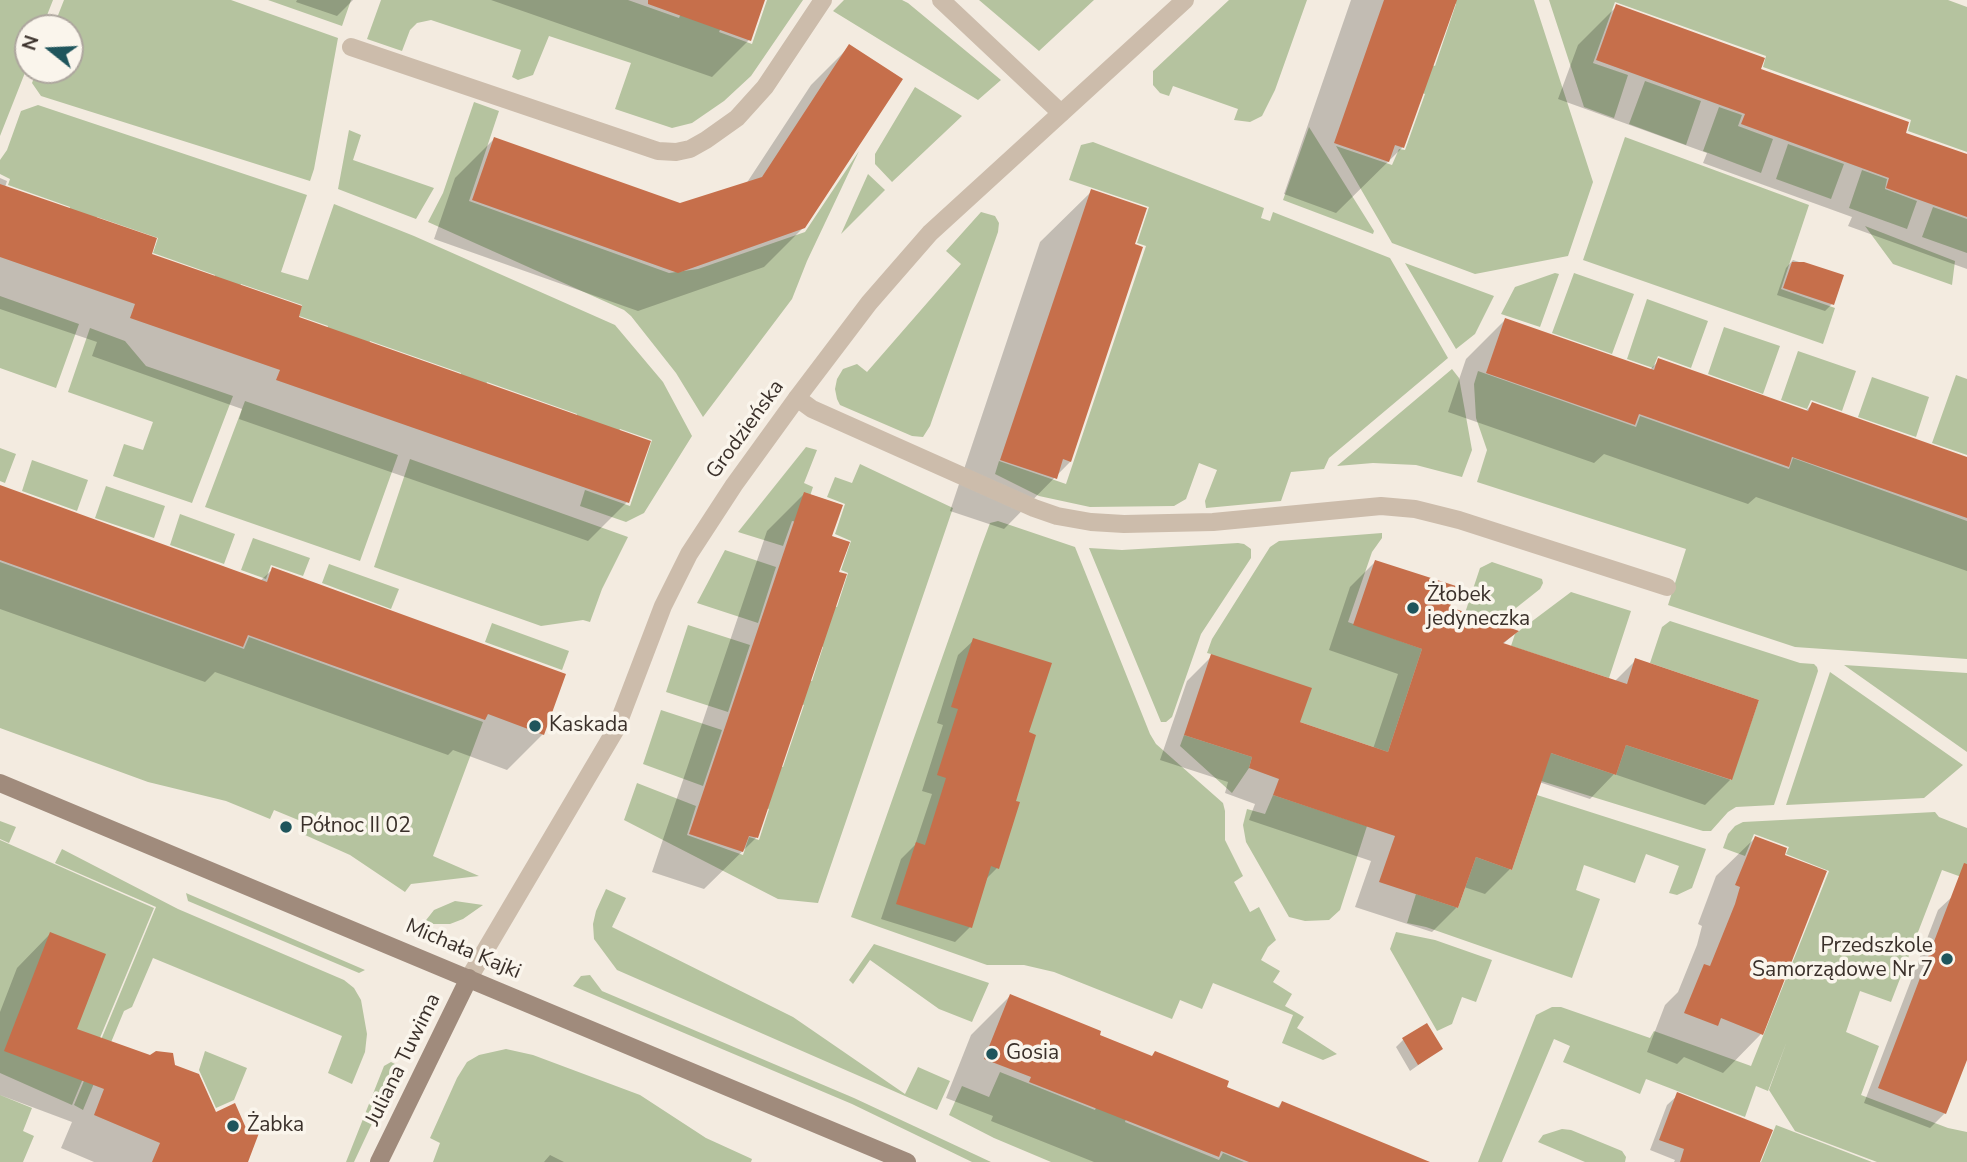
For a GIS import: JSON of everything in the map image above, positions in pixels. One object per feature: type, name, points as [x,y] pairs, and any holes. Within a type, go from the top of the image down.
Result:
[{"type":"street","points":[[351,47],[658,151],[676,152],[690,149],[737,118],[765,87],[823,0]]},
{"type":"street","points":[[941,0],[1061,113]]},
{"type":"street","name":"Grodzieńska","points":[[469,978],[616,729],[663,606],[689,554],[734,485],[797,398],[869,303],[930,233],[1185,0]]},
{"type":"street","points":[[797,398],[812,410],[1057,516],[1124,524],[1213,522],[1381,506],[1415,509],[1459,520],[1667,587]]},
{"type":"street","name":"Michała Kajki","points":[[0,783],[907,1162]]},
{"type":"street","name":"Juliana Tuwima","points":[[379,1162],[469,978]]},
{"type":"green space","points":[[0,0],[53,0],[48,14],[14,14],[14,84],[21,84],[0,136]]},
{"type":"green space","points":[[64,0],[231,0],[338,38],[310,181],[41,96],[33,84],[84,84],[84,14],[58,14]]},
{"type":"green space","points":[[268,0],[351,0],[342,26]]},
{"type":"green space","points":[[381,0],[628,0],[679,18],[682,11],[722,25],[719,32],[752,44],[767,0],[803,0],[751,76],[724,101],[692,123],[672,128],[615,109],[631,63],[549,36],[533,75],[518,80],[512,77],[521,50],[431,20],[417,23],[410,30],[402,51],[367,39]]},
{"type":"green space","points":[[844,0],[902,0],[908,3],[1001,80],[978,100],[833,11]]},
{"type":"green space","points":[[979,0],[1094,0],[1039,51]]},
{"type":"green space","points":[[1229,0],[1307,0],[1275,90],[1262,116],[1250,122],[1234,120],[1238,109],[1173,86],[1169,96],[1160,93],[1153,85],[1153,71]]},
{"type":"green space","points":[[1454,0],[1534,0],[1593,182],[1568,256],[1475,274],[1392,243],[1336,146],[1392,165],[1399,149],[1405,150],[1425,94],[1420,92],[1429,64],[1435,66],[1456,4]]},
{"type":"green space","points":[[1549,0],[1948,0],[1967,7],[1967,152],[1908,131],[1911,120],[1763,67],[1766,56],[1615,2],[1593,63],[1628,75],[1614,118],[1584,107]]},
{"type":"green space","points":[[1645,81],[1701,101],[1686,145],[1629,124]]},
{"type":"green space","points":[[915,87],[962,116],[892,182],[875,164],[875,154]]},
{"type":"green space","points":[[474,102],[499,111],[469,201],[669,273],[698,269],[805,232],[859,151],[792,299],[703,417],[676,373],[624,310],[428,222],[443,193]]},
{"type":"green space","points":[[38,105],[307,195],[281,272],[308,280],[334,204],[414,236],[615,325],[663,382],[692,436],[644,513],[626,522],[580,506],[585,490],[630,506],[652,440],[620,429],[617,434],[576,420],[577,414],[487,382],[484,390],[459,381],[461,373],[370,341],[368,348],[325,333],[328,326],[299,316],[302,305],[241,284],[238,290],[213,281],[215,275],[153,253],[158,238],[97,217],[94,224],[68,215],[70,207],[8,185],[10,179],[0,174],[0,160],[7,150],[21,111]]},
{"type":"green space","points":[[1719,107],[1742,115],[1738,126],[1773,139],[1761,173],[1703,151]]},
{"type":"green space","points":[[1309,127],[1374,231],[1373,234],[1283,200]]},
{"type":"green space","points":[[349,130],[361,135],[353,160],[434,188],[416,219],[338,189]]},
{"type":"green space","points":[[1625,137],[1809,205],[1781,289],[1835,308],[1823,344],[1583,260]]},
{"type":"green space","points":[[1093,142],[1264,208],[1261,218],[1270,221],[1273,212],[1390,258],[1448,358],[1329,458],[1324,469],[1291,472],[1281,501],[1206,508],[1205,501],[1217,470],[1199,463],[1186,499],[1174,506],[1090,507],[1039,496],[995,474],[999,461],[1066,484],[1146,246],[1137,243],[1149,207],[1069,180],[1081,145]]},
{"type":"green space","points":[[1788,144],[1844,164],[1831,199],[1776,179]]},
{"type":"green space","points":[[1862,170],[1887,179],[1885,189],[1917,201],[1907,229],[1849,208]]},
{"type":"green space","points":[[868,174],[885,190],[841,234]]},
{"type":"green space","points":[[1933,207],[1967,219],[1967,253],[1922,237]]},
{"type":"green space","points":[[981,212],[995,216],[999,223],[998,232],[930,426],[923,437],[912,436],[840,405],[835,389],[843,369],[857,364],[867,372],[961,264],[946,251]]},
{"type":"green space","points":[[1865,226],[1955,261],[1952,285],[1893,264]]},
{"type":"green space","points":[[1405,263],[1494,296],[1475,334],[1456,349]]},
{"type":"green space","points":[[1574,273],[1634,294],[1612,354],[1552,333]]},
{"type":"green space","points":[[1559,274],[1540,327],[1501,314],[1515,287]]},
{"type":"green space","points":[[0,296],[79,324],[56,388],[0,368]]},
{"type":"green space","points":[[1647,299],[1708,321],[1691,368],[1658,356],[1653,368],[1627,359]]},
{"type":"green space","points":[[1724,327],[1780,346],[1763,394],[1708,374]]},
{"type":"green space","points":[[90,328],[125,341],[146,366],[233,396],[192,503],[113,476],[124,444],[143,450],[153,422],[68,392]]},
{"type":"green space","points":[[1798,351],[1856,371],[1842,411],[1811,400],[1807,409],[1781,400]]},
{"type":"green space","points":[[1452,369],[1459,378],[1472,450],[1462,477],[1416,465],[1373,463],[1337,466]]},
{"type":"green space","points":[[1478,371],[1636,427],[1640,416],[1789,469],[1793,458],[1967,521],[1967,659],[1795,647],[1668,605],[1686,549],[1477,482],[1487,450],[1476,418],[1474,384]]},
{"type":"green space","points":[[1956,375],[1967,379],[1967,455],[1932,443]]},
{"type":"green space","points":[[1872,377],[1929,397],[1916,437],[1858,417]]},
{"type":"green space","points":[[245,401],[398,455],[360,561],[205,507]]},
{"type":"green space","points":[[806,447],[817,450],[804,483],[813,487],[801,523],[792,521],[783,546],[738,532]]},
{"type":"green space","points":[[0,448],[16,454],[5,483],[0,481]]},
{"type":"green space","points":[[410,459],[628,537],[602,589],[590,622],[583,620],[541,626],[374,567]]},
{"type":"green space","points":[[32,460],[88,480],[77,511],[22,491]]},
{"type":"green space","points":[[860,464],[953,508],[818,903],[778,899],[624,820],[637,783],[696,806],[687,835],[743,855],[749,837],[759,840],[769,809],[760,806],[774,764],[783,767],[804,705],[795,702],[803,678],[812,681],[823,647],[815,644],[829,605],[837,607],[848,573],[841,570],[851,541],[835,534],[845,504],[827,497],[835,477],[852,483]]},
{"type":"green space","points":[[106,486],[165,506],[154,538],[95,518]]},
{"type":"green space","points":[[180,514],[235,534],[224,564],[170,545]]},
{"type":"green space","points":[[998,521],[1075,547],[1150,734],[1156,744],[1223,803],[1225,840],[1243,876],[1234,882],[1250,912],[1259,907],[1276,940],[1268,947],[1261,960],[1280,971],[1273,982],[1292,994],[1285,1006],[1304,1017],[1297,1028],[1337,1054],[1323,1060],[1282,1043],[1293,1015],[1213,983],[1202,1009],[1180,1000],[1172,1019],[1054,972],[1024,965],[987,965],[851,917],[990,523]]},
{"type":"green space","points":[[1382,533],[1382,538],[1372,552],[1348,622],[1422,649],[1388,752],[1300,722],[1207,653],[1212,639],[1270,547],[1279,541]]},
{"type":"green space","points":[[253,538],[310,558],[303,576],[271,565],[266,579],[241,570]]},
{"type":"green space","points":[[1238,543],[1251,549],[1251,558],[1201,634],[1172,717],[1161,722],[1089,548],[1122,550]]},
{"type":"green space","points":[[725,550],[776,567],[758,623],[697,603]]},
{"type":"green space","points":[[0,562],[244,649],[249,637],[483,722],[433,856],[479,876],[411,884],[405,892],[350,855],[305,835],[308,824],[274,810],[270,819],[226,801],[148,782],[0,728]]},
{"type":"green space","points":[[1492,562],[1542,579],[1543,583],[1540,589],[1497,623],[1465,613],[1480,568]]},
{"type":"green space","points":[[329,564],[399,589],[391,609],[322,583]]},
{"type":"green space","points":[[1571,592],[1631,611],[1609,678],[1511,646],[1515,634]]},
{"type":"green space","points":[[1670,621],[1817,667],[1818,671],[1774,805],[1736,807],[1711,831],[1703,831],[1525,776],[1474,727],[1616,775],[1626,745],[1731,780],[1759,700],[1650,663],[1662,627]]},
{"type":"green space","points":[[492,623],[569,651],[562,670],[485,642]]},
{"type":"green space","points":[[688,625],[750,645],[728,712],[666,692]]},
{"type":"green space","points":[[1844,665],[1967,673],[1967,752]]},
{"type":"green space","points":[[1830,672],[1963,765],[1924,798],[1786,805]]},
{"type":"green space","points":[[661,710],[722,730],[703,786],[643,764]]},
{"type":"green space","points":[[1184,735],[1252,757],[1249,768],[1232,793],[1180,746]]},
{"type":"green space","points":[[1273,795],[1367,826],[1340,910],[1329,920],[1305,921],[1289,917],[1246,842],[1243,825],[1247,809],[1265,814]]},
{"type":"green space","points":[[1537,795],[1706,849],[1692,888],[1677,895],[1669,893],[1679,866],[1646,854],[1635,883],[1584,865],[1576,890],[1600,899],[1572,978],[1426,927],[1407,923],[1416,894],[1458,908],[1476,857],[1512,870]]},
{"type":"green space","points":[[1935,812],[1939,817],[1967,828],[1967,879],[1942,870],[1891,1002],[1860,991],[1846,1032],[1879,1046],[1861,1095],[1948,1128],[1967,1132],[1967,1162],[1877,1162],[1795,1131],[1769,1090],[1787,1041],[1768,1091],[1756,1086],[1745,1117],[1646,1079],[1640,1094],[1563,1062],[1570,1046],[1554,1039],[1502,1162],[1478,1162],[1536,1015],[1552,1007],[1561,1007],[1650,1038],[1654,1031],[1751,1066],[1829,871],[1786,854],[1789,847],[1754,834],[1745,856],[1723,848],[1728,834],[1735,826],[1743,822]]},
{"type":"green space","points":[[0,821],[16,827],[9,843],[0,839]]},
{"type":"green space","points":[[0,840],[154,908],[72,1105],[0,1073]]},
{"type":"green space","points":[[62,849],[178,909],[344,980],[354,988],[361,1000],[367,1034],[365,1052],[352,1084],[328,1073],[342,1036],[153,958],[132,1007],[124,1011],[83,1110],[74,1105],[156,907],[55,863]]},
{"type":"green space","points":[[606,889],[626,898],[612,927],[793,1017],[905,1094],[918,1067],[950,1081],[937,1110],[617,970],[594,939],[596,911]]},
{"type":"green space","points":[[186,893],[365,970],[359,973],[188,901]]},
{"type":"green space","points":[[455,901],[483,905],[463,919],[450,924],[423,924],[434,910]]},
{"type":"green space","points":[[1396,932],[1435,940],[1492,960],[1476,1002],[1462,997],[1452,1024],[1437,1031],[1390,949]]},
{"type":"green space","points":[[874,944],[989,983],[972,1022],[939,1009],[870,960],[853,984],[849,980]]},
{"type":"green space","points":[[590,975],[602,991],[854,1098],[991,1162],[972,1162],[852,1104],[573,986],[581,976]]},
{"type":"green space","points":[[506,1049],[533,1055],[640,1095],[706,1138],[752,1159],[751,1162],[433,1162],[440,1143],[430,1138],[467,1062],[479,1055]]},
{"type":"green space","points":[[205,1051],[247,1068],[234,1100],[216,1108],[199,1070]]},
{"type":"green space","points":[[391,1062],[399,1066],[354,1162],[346,1162],[384,1066]]},
{"type":"green space","points":[[1000,1072],[1095,1110],[1099,1101],[1128,1113],[1125,1122],[1219,1160],[1223,1153],[1244,1162],[1051,1162],[949,1115],[962,1086],[989,1097]]},
{"type":"green space","points":[[0,1095],[32,1108],[23,1131],[34,1136],[23,1162],[0,1162]]},
{"type":"green space","points":[[1776,1125],[1872,1162],[1761,1162]]},
{"type":"green space","points":[[1562,1129],[1571,1130],[1622,1151],[1626,1157],[1625,1162],[1585,1162],[1538,1142],[1543,1135]]},
{"type":"building","points":[[648,0],[765,0],[751,41],[648,4]]},
{"type":"building","points":[[1384,0],[1457,0],[1404,148],[1395,145],[1389,162],[1334,143]]},
{"type":"building","points":[[1616,4],[1765,58],[1761,69],[1909,122],[1906,133],[1967,154],[1967,217],[1886,188],[1889,178],[1741,124],[1745,114],[1596,60]]},
{"type":"building","points":[[849,44],[903,79],[805,228],[678,273],[472,200],[494,137],[680,203],[762,177]]},
{"type":"building","points":[[0,184],[157,238],[152,254],[302,306],[299,317],[651,441],[629,503],[276,380],[280,370],[130,318],[135,304],[0,257]]},
{"type":"building","points":[[1091,189],[1147,208],[1135,244],[1143,247],[1071,462],[1063,459],[1057,479],[1000,460]]},
{"type":"building","points":[[1792,262],[1804,262],[1844,275],[1834,305],[1783,288]]},
{"type":"building","points":[[1505,318],[1654,370],[1658,358],[1808,411],[1812,402],[1967,457],[1967,518],[1792,457],[1789,467],[1639,414],[1635,425],[1486,373]]},
{"type":"building","points":[[0,485],[267,582],[272,567],[566,674],[544,735],[488,714],[485,720],[248,635],[243,647],[0,560]]},
{"type":"building","points":[[804,492],[843,505],[832,536],[850,542],[839,572],[847,574],[758,838],[749,836],[743,852],[689,834]]},
{"type":"building","points":[[1375,560],[1456,586],[1450,607],[1519,631],[1503,643],[1627,684],[1635,658],[1759,700],[1732,780],[1626,745],[1616,775],[1551,753],[1512,870],[1476,857],[1458,908],[1379,882],[1395,836],[1273,795],[1279,779],[1249,768],[1252,757],[1184,735],[1211,654],[1312,688],[1300,722],[1388,752],[1422,649],[1353,625]]},
{"type":"building","points":[[973,638],[1052,663],[1029,732],[1036,735],[1016,801],[1020,802],[999,869],[991,866],[972,928],[896,904],[916,842],[925,845],[946,778],[937,775],[958,709],[951,707]]},
{"type":"building","points":[[1755,836],[1787,848],[1785,855],[1827,871],[1763,1035],[1721,1018],[1718,1026],[1684,1013],[1704,964],[1710,966],[1735,904],[1740,887],[1735,885]]},
{"type":"building","name":"Przedszkole Samorządowe Nr 7","points":[[1964,863],[1967,864],[1967,1060],[1946,1114],[1878,1088]]},
{"type":"building","points":[[50,932],[106,954],[77,1029],[150,1055],[156,1051],[173,1053],[175,1065],[199,1074],[216,1112],[235,1103],[246,1128],[259,1133],[248,1162],[152,1162],[160,1143],[94,1115],[104,1089],[4,1051]]},
{"type":"building","points":[[1010,994],[1101,1031],[1100,1035],[1152,1056],[1155,1051],[1229,1081],[1227,1087],[1279,1108],[1282,1101],[1430,1162],[1249,1162],[1221,1151],[1219,1157],[1029,1082],[1031,1077],[984,1059]]},
{"type":"building","points":[[1427,1023],[1443,1049],[1418,1065],[1402,1038]]},
{"type":"building","points":[[1677,1092],[1773,1130],[1760,1162],[1680,1162],[1684,1149],[1659,1140]]},
{"type":"place","name":"Żłobek jedyneczka","points":[[1413,608]]},
{"type":"place","name":"Kaskada","points":[[535,726]]},
{"type":"place","name":"Północ II 02","points":[[286,827]]},
{"type":"place","name":"Przedszkole Samorządowe Nr 7","points":[[1947,959]]},
{"type":"place","name":"Gosia","points":[[992,1054]]},
{"type":"place","name":"Żabka","points":[[233,1126]]}]
